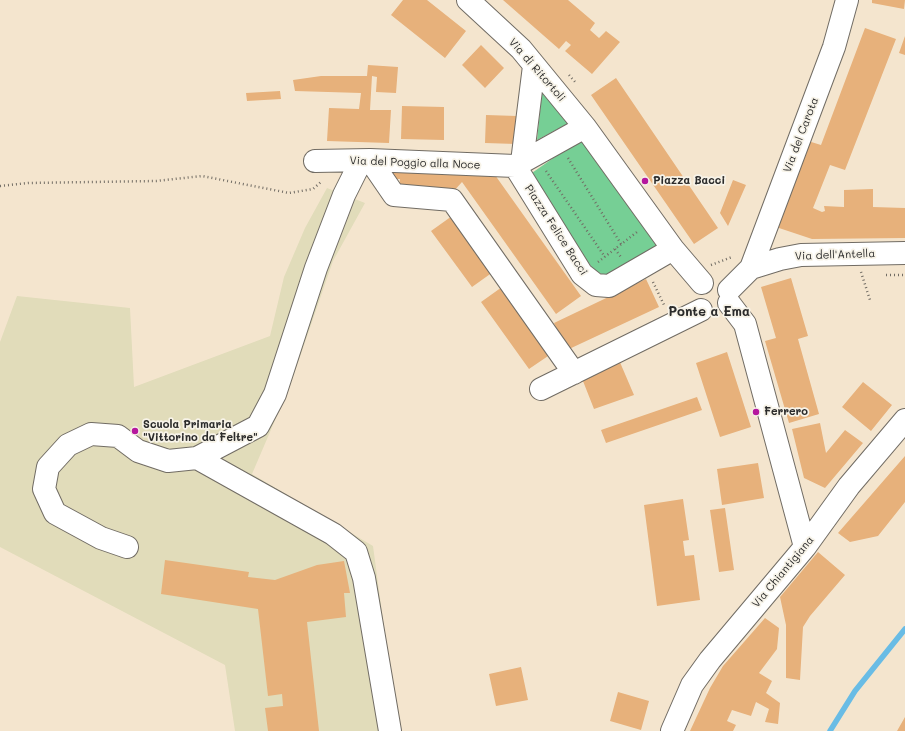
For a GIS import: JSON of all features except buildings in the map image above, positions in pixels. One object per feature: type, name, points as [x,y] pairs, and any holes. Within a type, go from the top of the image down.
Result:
[{"type":"street","name":"Via di Ritortoli","points":[[468,0],[521,49],[585,127]]},
{"type":"street","name":"Via del Carota","points":[[754,258],[834,47],[847,0]]},
{"type":"street","points":[[519,164],[534,66]]},
{"type":"street","points":[[519,164],[585,127],[673,249],[703,275],[723,283],[729,297],[745,324],[805,547]]},
{"type":"street","points":[[126,547],[101,538],[55,513],[44,489],[48,467],[68,446],[91,434],[118,436],[138,450],[168,461],[198,458],[258,426],[275,394],[322,254],[344,195],[366,160],[394,195],[452,200],[574,372]]},
{"type":"street","name":"Via del Poggio alla Noce","points":[[325,161],[366,160],[519,164]]},
{"type":"street","name":"Piazza Felice Bacci","points":[[519,164],[582,274],[596,285],[609,286],[673,249]]},
{"type":"street","name":"Via dell'Antella","points":[[729,297],[754,258],[780,259],[801,255],[905,253]]},
{"type":"street","points":[[703,275],[696,296],[697,305],[701,310],[708,314],[717,314],[725,309],[729,297]]},
{"type":"street","points":[[541,389],[701,310]]},
{"type":"street","name":"Via Chiantigiana","points":[[672,731],[692,685],[710,660],[805,547],[849,486],[905,420]]},
{"type":"street","points":[[198,458],[333,534],[356,552],[364,578],[390,731]]},
{"type":"path","points":[[567,73],[577,84]]},
{"type":"path","points":[[566,155],[621,244]]},
{"type":"path","points":[[0,186],[28,183],[156,181],[202,176],[289,193],[313,189],[328,174],[325,161]]},
{"type":"path","points":[[544,169],[605,257]]},
{"type":"path","points":[[601,267],[595,264],[643,228]]},
{"type":"path","points":[[703,275],[754,258]]},
{"type":"path","points":[[861,270],[870,300]]},
{"type":"shaded area","name":"Scuola Primaria \"Vittorino da Feltre\"","points":[[327,188],[365,203],[333,261],[291,383],[252,474],[373,546],[398,731],[235,731],[225,665],[0,547],[0,342],[17,296],[130,308],[134,387],[270,336],[284,277],[305,228]]},
{"type":"green space","points":[[542,93],[569,123],[537,140]]},
{"type":"green space","points":[[582,138],[661,250],[610,279],[593,269],[529,175]]},
{"type":"waterway","points":[[830,731],[855,691],[905,629]]},
{"type":"place","name":"Piazza Bacci","points":[[645,181]]},
{"type":"place","name":"Ferrero","points":[[756,412]]},
{"type":"place","name":"Scuola Primaria \"Vittorino da Feltre\"","points":[[135,431]]},
{"type":"district","name":"Ponte a Ema","points":[[709,312]]}]
